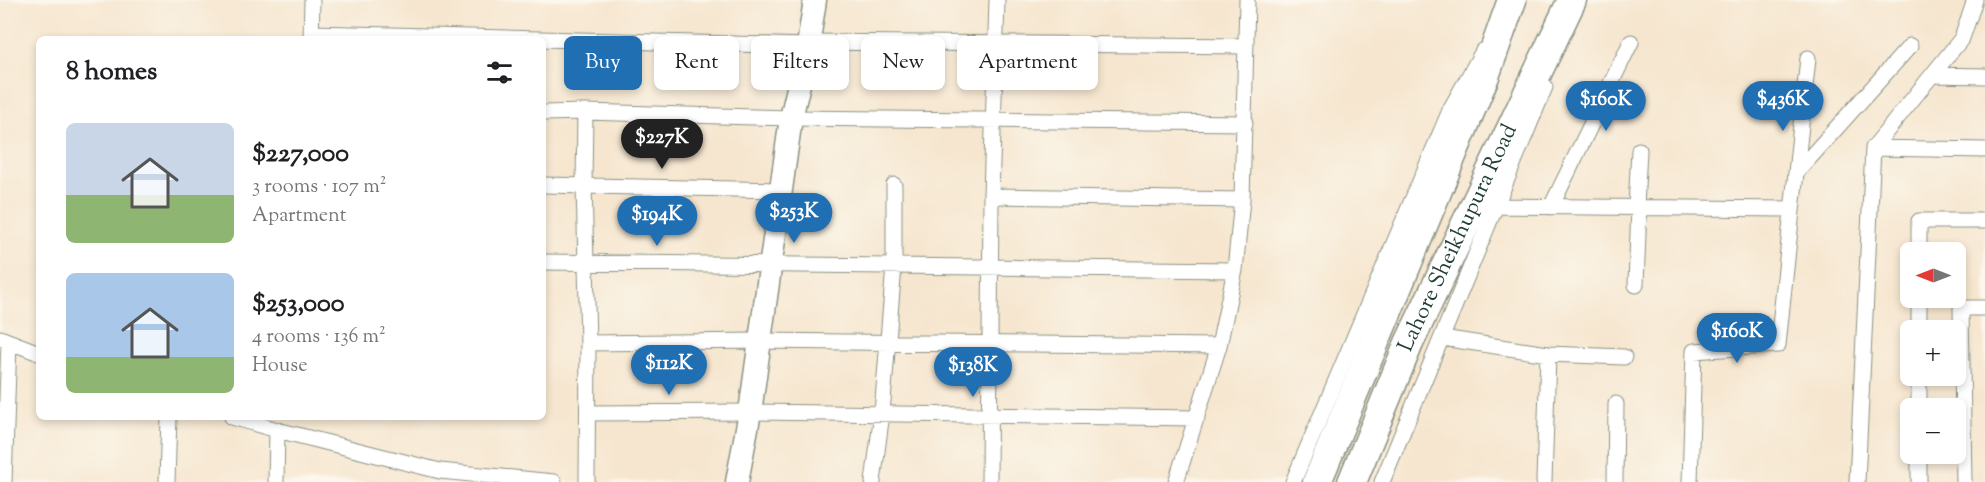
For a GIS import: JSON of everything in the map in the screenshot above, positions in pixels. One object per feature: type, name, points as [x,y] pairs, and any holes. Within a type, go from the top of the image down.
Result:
[{"type":"highway","name":"Lahore Sheikhupura Road","points":[[1352,482],[1409,343],[1572,0]]},
{"type":"highway","name":"Lahore Sheikhupura Road","points":[[1317,482],[1485,76],[1510,5]]},
{"type":"street","points":[[312,0],[312,36]]},
{"type":"street","points":[[809,36],[815,0]]},
{"type":"street","points":[[996,36],[997,0]]},
{"type":"street","points":[[1176,482],[1219,346],[1235,270],[1242,200],[1247,0]]},
{"type":"street","points":[[1382,482],[1568,32],[1578,0]]},
{"type":"street","points":[[1857,482],[1873,148],[1962,38],[1975,0]]},
{"type":"street","points":[[1293,482],[1451,108],[1510,5]]},
{"type":"street","points":[[546,40],[751,43]]},
{"type":"street","points":[[1551,207],[1631,42]]},
{"type":"street","points":[[849,44],[957,43]]},
{"type":"street","points":[[1098,44],[1246,46]]},
{"type":"street","points":[[1796,173],[1910,46]]},
{"type":"street","points":[[1690,482],[1694,351],[1778,345],[1808,58]]},
{"type":"street","points":[[1933,75],[1985,76]]},
{"type":"street","points":[[737,482],[750,412],[791,118],[797,90]]},
{"type":"street","points":[[989,482],[990,266],[994,90]]},
{"type":"street","points":[[585,112],[587,482]]},
{"type":"street","points":[[546,113],[1245,123]]},
{"type":"street","points":[[1873,148],[1985,150]]},
{"type":"street","points":[[1636,285],[1639,150]]},
{"type":"street","points":[[546,185],[781,190]]},
{"type":"street","points":[[873,482],[882,413],[894,266],[894,185]]},
{"type":"street","points":[[991,196],[1242,200]]},
{"type":"street","points":[[1496,206],[1792,209]]},
{"type":"street","points":[[1919,242],[1919,221],[1985,221]]},
{"type":"street","points":[[546,262],[1235,270]]},
{"type":"street","points":[[1964,482],[1961,308],[1985,308]]},
{"type":"street","points":[[1442,338],[1548,354],[1624,357]]},
{"type":"street","points":[[4,482],[4,340],[36,352]]},
{"type":"street","points":[[588,343],[759,341],[1219,346]]},
{"type":"street","points":[[1544,482],[1548,354]]},
{"type":"street","points":[[1615,482],[1616,404]]},
{"type":"street","points":[[588,413],[882,413],[1197,418]]},
{"type":"street","points":[[167,482],[169,420]]},
{"type":"street","points":[[242,420],[440,471],[554,482]]},
{"type":"street","points":[[276,482],[277,430]]},
{"type":"street","points":[[1919,464],[1919,482]]}]
